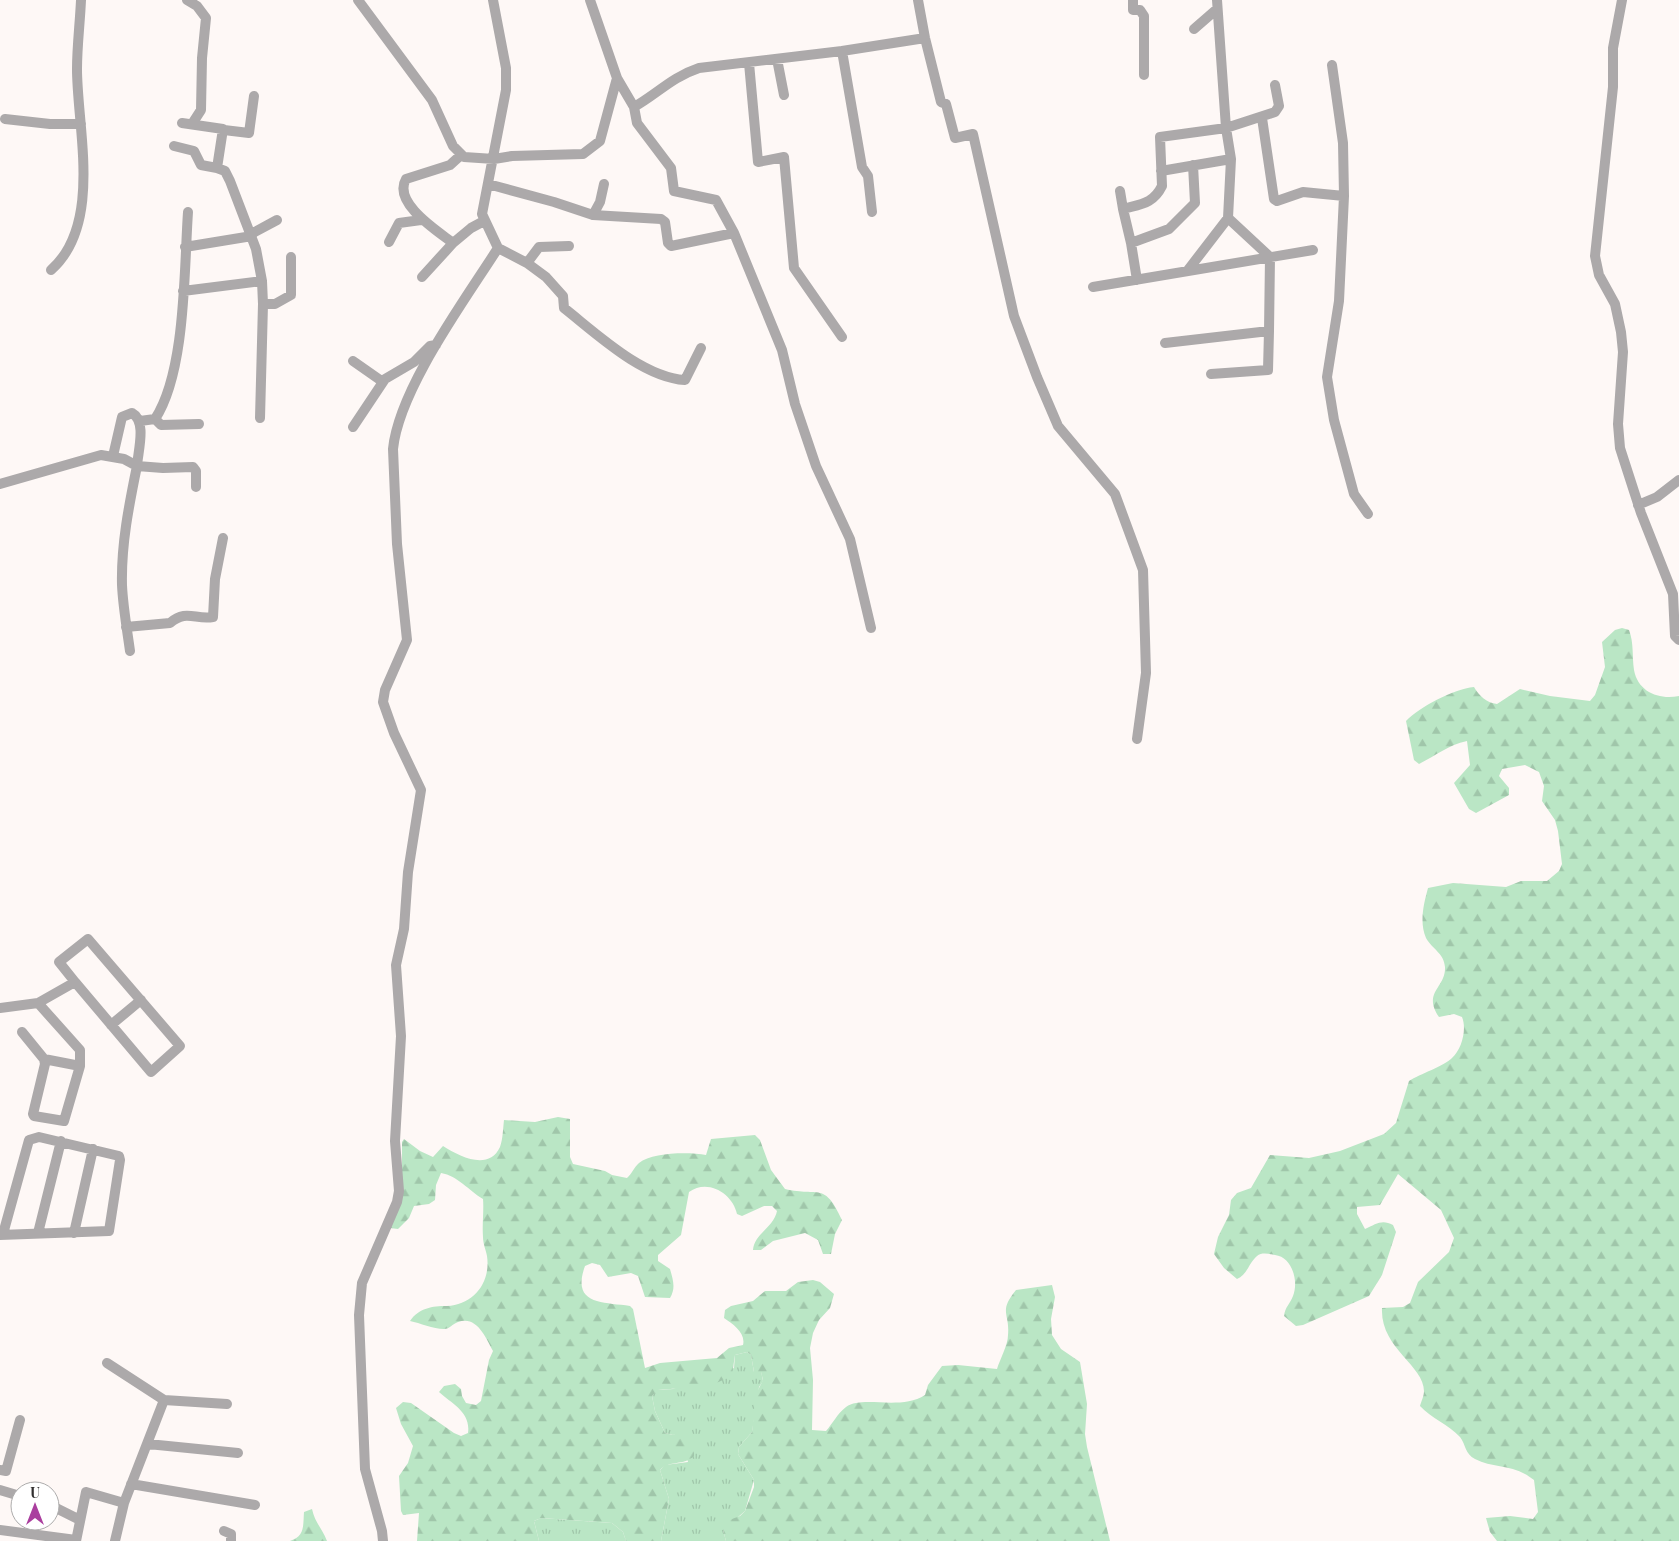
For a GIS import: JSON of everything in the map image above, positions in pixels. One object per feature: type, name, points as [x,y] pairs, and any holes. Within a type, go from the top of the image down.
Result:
[{"type":"street","points":[[51,270],[63,255],[76,224],[83,180],[77,68],[81,0]]},
{"type":"street","points":[[187,0],[197,6],[206,18],[202,58],[202,110],[187,124],[249,133],[254,96]]},
{"type":"street","points":[[358,0],[432,100],[453,146],[461,155],[468,158],[577,156],[591,150],[600,141],[617,78]]},
{"type":"street","points":[[493,0],[506,68],[506,90],[482,214],[498,248],[527,263],[546,277],[563,296],[564,308],[626,354],[656,373],[671,379],[685,380],[691,373],[702,348]]},
{"type":"street","points":[[590,0],[617,78],[634,108],[637,123],[671,168],[675,192],[716,200],[734,233],[782,350],[795,404],[816,466],[850,539],[871,628]]},
{"type":"street","points":[[918,0],[925,38],[941,102],[946,104],[955,138],[973,134],[1014,316],[1037,377],[1058,426],[1115,494],[1141,562],[1146,587],[1146,673],[1137,739]]},
{"type":"street","points":[[1133,0],[1133,10],[1140,10],[1144,16],[1144,76]]},
{"type":"street","points":[[1622,0],[1613,48],[1613,87],[1595,256],[1599,275],[1615,304],[1621,332],[1623,352],[1618,424],[1620,448],[1638,505],[1673,594],[1675,636],[1679,640]]},
{"type":"street","points":[[1194,30],[1217,4]]},
{"type":"street","points":[[1188,270],[1228,218],[1231,159],[1226,128],[1217,4]]},
{"type":"street","points":[[634,108],[684,72],[699,68],[842,51],[925,38]]},
{"type":"street","points":[[842,51],[862,167],[868,176],[872,212]]},
{"type":"street","points":[[778,59],[784,95]]},
{"type":"street","points":[[749,63],[758,162],[784,157],[794,268],[842,337]]},
{"type":"street","points":[[1332,65],[1344,143],[1344,196],[1339,301],[1327,377],[1334,420],[1354,494],[1368,514]]},
{"type":"street","points":[[1123,208],[1145,204],[1153,200],[1162,186],[1160,138],[1162,136],[1226,128],[1262,118],[1275,112],[1279,106],[1275,85]]},
{"type":"street","points":[[1262,118],[1274,199],[1277,201],[1303,192],[1344,196]]},
{"type":"street","points":[[5,119],[50,124],[80,124]]},
{"type":"street","points":[[218,168],[224,130]]},
{"type":"street","points":[[174,146],[197,153],[201,165],[218,168],[227,174],[251,235],[262,281],[260,418]]},
{"type":"street","points":[[453,243],[421,220],[404,191],[405,181],[450,165],[461,155]]},
{"type":"street","points":[[1161,170],[1231,159]]},
{"type":"street","points":[[1131,243],[1169,229],[1195,203],[1193,165]]},
{"type":"street","points":[[488,184],[593,215],[661,219],[665,222],[668,243],[671,246],[734,233]]},
{"type":"street","points":[[593,215],[600,202],[604,184]]},
{"type":"street","points":[[1120,191],[1137,280]]},
{"type":"street","points":[[155,419],[170,383],[180,328],[188,212]]},
{"type":"street","points":[[1211,374],[1268,370],[1270,257],[1228,218]]},
{"type":"street","points":[[185,247],[251,235],[277,220]]},
{"type":"street","points":[[389,242],[399,223],[421,220]]},
{"type":"street","points":[[422,277],[453,243],[471,228],[484,221]]},
{"type":"street","points":[[527,263],[539,247],[569,246]]},
{"type":"street","points":[[383,1541],[365,1469],[359,1315],[362,1283],[397,1202],[399,1191],[396,1141],[400,1036],[396,965],[404,929],[408,872],[421,790],[394,733],[383,702],[385,690],[408,640],[397,544],[393,449],[394,438],[410,395],[437,344],[498,248]]},
{"type":"street","points":[[1093,287],[1313,250]]},
{"type":"street","points":[[263,304],[275,304],[291,295],[291,257]]},
{"type":"street","points":[[183,291],[262,281]]},
{"type":"street","points":[[1165,343],[1269,331]]},
{"type":"street","points":[[353,427],[383,382],[414,362],[430,346],[437,344]]},
{"type":"street","points":[[352,361],[383,382]]},
{"type":"street","points":[[113,456],[122,416],[132,412],[140,421],[137,466],[123,555],[122,584],[130,651]]},
{"type":"street","points":[[140,421],[155,419]]},
{"type":"street","points":[[155,419],[161,425],[199,424]]},
{"type":"street","points":[[0,484],[56,470],[97,456],[113,456],[137,466],[163,468],[193,467],[196,471],[196,487]]},
{"type":"street","points":[[1638,505],[1657,496],[1679,480]]},
{"type":"street","points":[[126,627],[170,623],[175,618],[183,615],[213,617],[215,579],[223,538]]},
{"type":"street","points":[[88,939],[180,1046],[151,1072],[75,982],[59,962],[88,939]]},
{"type":"street","points":[[0,1008],[38,1003],[75,982]]},
{"type":"street","points":[[111,1025],[141,1000]]},
{"type":"street","points":[[22,1032],[44,1059],[45,1067],[33,1114],[62,1122],[66,1119],[80,1066],[80,1050],[38,1003]]},
{"type":"street","points":[[44,1059],[80,1066]]},
{"type":"street","points":[[39,1137],[61,1142],[117,1154],[120,1160],[109,1230],[74,1233],[2,1234],[29,1140],[39,1137]]},
{"type":"street","points":[[38,1233],[61,1142]]},
{"type":"street","points":[[74,1233],[93,1149]]},
{"type":"street","points":[[108,1363],[164,1400],[227,1404]]},
{"type":"street","points":[[114,1541],[124,1503],[164,1400]]},
{"type":"street","points":[[0,1470],[6,1471],[20,1420]]},
{"type":"street","points":[[148,1444],[238,1453]]},
{"type":"street","points":[[131,1484],[255,1505]]},
{"type":"street","points":[[0,1530],[76,1540],[86,1492],[124,1503]]},
{"type":"street","points":[[60,1510],[80,1520]]},
{"type":"street","points":[[224,1531],[231,1534],[231,1541]]},
{"type":"green space","points":[[1622,628],[1629,630],[1631,635],[1634,670],[1640,684],[1650,693],[1664,697],[1679,696],[1679,1541],[1497,1541],[1490,1532],[1486,1518],[1510,1516],[1533,1519],[1538,1512],[1534,1480],[1519,1471],[1475,1459],[1467,1452],[1460,1437],[1420,1406],[1424,1393],[1422,1382],[1394,1345],[1383,1322],[1382,1308],[1403,1307],[1410,1303],[1418,1282],[1449,1252],[1454,1238],[1441,1210],[1398,1174],[1380,1205],[1357,1207],[1357,1214],[1365,1229],[1386,1222],[1393,1225],[1396,1232],[1382,1275],[1369,1296],[1303,1325],[1296,1326],[1284,1316],[1295,1290],[1293,1271],[1286,1260],[1275,1255],[1261,1254],[1254,1259],[1244,1274],[1237,1279],[1224,1268],[1214,1254],[1218,1237],[1229,1215],[1231,1200],[1237,1193],[1251,1188],[1270,1155],[1309,1158],[1340,1151],[1384,1134],[1396,1123],[1409,1081],[1438,1067],[1456,1054],[1464,1033],[1462,1017],[1454,1014],[1439,1017],[1434,1009],[1434,996],[1442,980],[1445,967],[1442,958],[1428,942],[1424,932],[1423,913],[1428,888],[1453,883],[1506,887],[1521,881],[1547,881],[1559,871],[1562,864],[1555,820],[1542,801],[1544,786],[1539,772],[1525,765],[1502,769],[1499,776],[1509,788],[1509,795],[1476,813],[1469,809],[1454,783],[1470,765],[1467,741],[1448,748],[1419,764],[1414,760],[1406,721],[1437,700],[1456,691],[1474,687],[1484,698],[1497,704],[1520,689],[1550,696],[1590,701],[1595,695],[1605,667],[1602,642],[1615,630]]},
{"type":"green space","points":[[558,1117],[570,1119],[570,1157],[573,1164],[627,1178],[636,1166],[645,1159],[681,1153],[706,1155],[711,1139],[755,1135],[760,1140],[771,1170],[785,1189],[820,1193],[830,1200],[842,1220],[835,1234],[831,1254],[823,1254],[818,1240],[805,1233],[773,1241],[761,1250],[753,1250],[757,1239],[772,1222],[777,1211],[772,1206],[764,1206],[742,1216],[737,1214],[730,1200],[719,1190],[704,1187],[696,1188],[689,1192],[681,1235],[658,1255],[658,1261],[670,1269],[673,1287],[670,1298],[645,1297],[638,1276],[631,1273],[608,1277],[600,1265],[592,1263],[585,1266],[582,1279],[582,1288],[586,1295],[592,1299],[609,1304],[630,1306],[633,1309],[645,1368],[660,1363],[717,1358],[729,1348],[743,1345],[741,1333],[724,1318],[725,1310],[731,1306],[753,1301],[765,1291],[786,1291],[798,1282],[813,1280],[820,1282],[834,1294],[830,1308],[819,1320],[813,1333],[810,1348],[813,1380],[812,1430],[826,1431],[846,1407],[853,1404],[862,1402],[894,1403],[915,1400],[925,1395],[928,1385],[942,1366],[958,1365],[997,1369],[1008,1339],[1007,1303],[1016,1290],[1052,1285],[1055,1297],[1051,1319],[1052,1335],[1061,1349],[1080,1362],[1087,1404],[1085,1434],[1087,1447],[1110,1541],[726,1541],[723,1530],[724,1522],[740,1516],[745,1511],[754,1487],[754,1480],[738,1454],[739,1447],[752,1432],[756,1394],[763,1380],[761,1372],[754,1372],[751,1355],[747,1352],[735,1355],[732,1375],[723,1380],[705,1386],[658,1390],[652,1396],[655,1411],[665,1433],[673,1435],[687,1428],[694,1449],[694,1456],[690,1459],[668,1465],[660,1470],[669,1499],[661,1541],[626,1541],[623,1532],[612,1523],[541,1518],[534,1521],[539,1541],[417,1541],[419,1513],[403,1515],[401,1511],[399,1476],[408,1463],[413,1446],[401,1424],[396,1408],[403,1402],[411,1403],[454,1433],[461,1436],[468,1433],[467,1419],[464,1414],[439,1392],[444,1386],[455,1384],[461,1389],[466,1403],[476,1405],[481,1401],[489,1360],[493,1351],[480,1329],[470,1322],[458,1322],[448,1328],[440,1329],[410,1321],[417,1313],[426,1309],[456,1305],[472,1297],[478,1291],[486,1275],[487,1256],[483,1240],[483,1199],[458,1180],[441,1173],[436,1185],[435,1200],[429,1204],[414,1206],[409,1218],[398,1229],[390,1228],[402,1199],[402,1142],[404,1139],[420,1151],[433,1157],[443,1146],[474,1160],[489,1159],[500,1147],[504,1120],[535,1122]]},
{"type":"green space","points":[[747,1352],[751,1355],[754,1372],[761,1371],[763,1381],[759,1387],[752,1432],[739,1447],[738,1454],[754,1480],[745,1511],[723,1530],[726,1541],[661,1541],[669,1499],[660,1470],[665,1465],[688,1462],[681,1433],[673,1435],[665,1433],[655,1411],[652,1396],[657,1390],[673,1389],[734,1368],[735,1355]]},
{"type":"green space","points":[[312,1509],[327,1541],[290,1541],[301,1533],[304,1512]]},
{"type":"green space","points":[[541,1518],[612,1523],[623,1532],[626,1541],[539,1541],[534,1521]]}]
